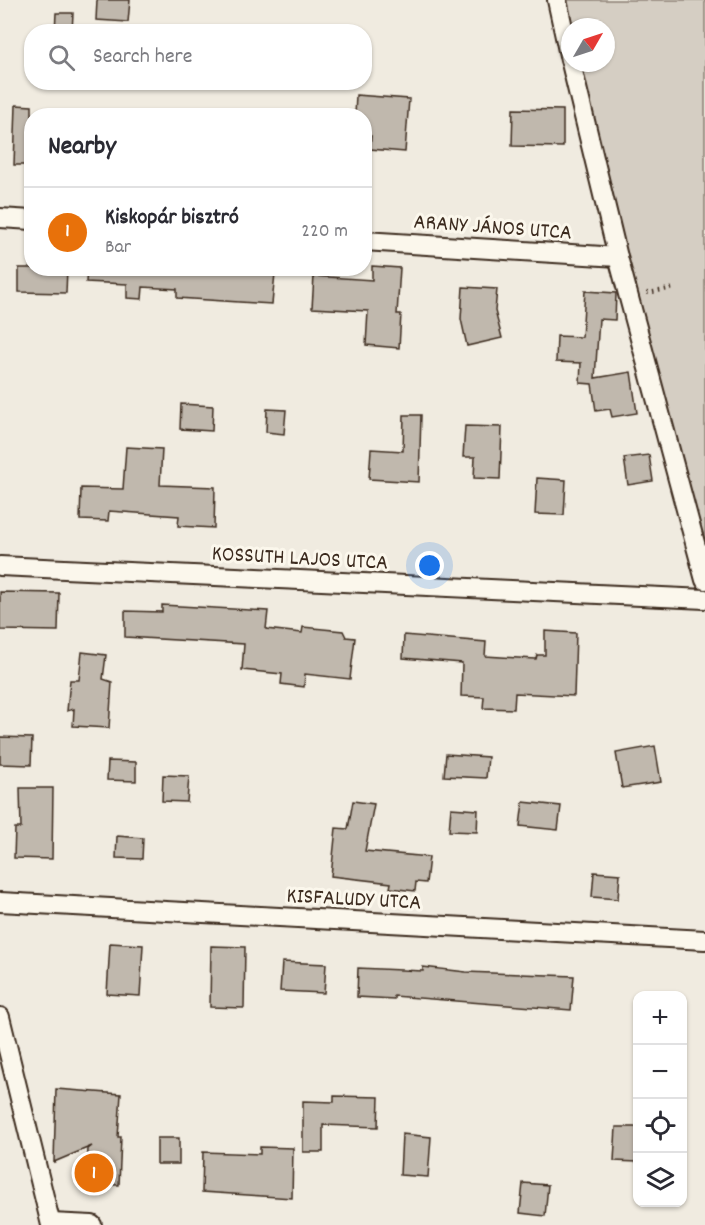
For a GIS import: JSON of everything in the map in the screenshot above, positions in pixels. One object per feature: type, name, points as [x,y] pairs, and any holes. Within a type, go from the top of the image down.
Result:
[{"type":"street","points":[[557,0],[561,19]]},
{"type":"street","points":[[572,72],[618,257],[705,580]]},
{"type":"street","points":[[0,218],[24,220]]},
{"type":"street","name":"ARANY JÁNOS UTCA","points":[[372,242],[618,257]]},
{"type":"street","name":"KOSSUTH LAJOS UTCA","points":[[0,566],[705,599]]},
{"type":"street","name":"KISFALUDY UTCA","points":[[0,902],[705,940]]},
{"type":"street","points":[[0,1017],[51,1224],[92,1225]]},
{"type":"path","points":[[629,296],[675,288]]},
{"type":"shaded area","points":[[559,0],[705,0],[705,580],[576,72],[615,72],[615,18],[566,18]]},
{"type":"building","points":[[97,0],[130,0],[128,22],[96,20]]},
{"type":"building","points":[[56,13],[73,13],[72,24],[55,24]]},
{"type":"building","points":[[356,95],[409,99],[405,152],[372,149],[372,108],[355,108]]},
{"type":"building","points":[[16,105],[32,106],[32,108],[24,108],[24,165],[14,165]]},
{"type":"building","points":[[513,109],[563,110],[563,147],[512,146]]},
{"type":"building","points":[[372,266],[400,268],[397,314],[401,314],[399,348],[366,345],[368,311],[312,308],[314,276],[372,280]]},
{"type":"building","points":[[19,268],[24,268],[24,276],[67,276],[66,293],[19,292]]},
{"type":"building","points":[[86,276],[275,276],[272,304],[177,298],[177,289],[143,287],[142,299],[127,298],[127,284],[86,282]]},
{"type":"building","points":[[463,287],[497,289],[495,311],[502,338],[467,346],[461,319]]},
{"type":"building","points":[[585,291],[616,293],[615,320],[599,319],[595,378],[631,372],[637,413],[612,417],[610,409],[596,411],[592,384],[580,383],[581,363],[556,362],[557,336],[582,337]]},
{"type":"building","points":[[181,404],[213,406],[212,431],[180,429]]},
{"type":"building","points":[[267,409],[286,410],[284,434],[266,432]]},
{"type":"building","points":[[404,415],[421,415],[419,482],[369,479],[371,449],[403,451]]},
{"type":"building","points":[[465,426],[502,427],[500,479],[474,478],[475,457],[463,457]]},
{"type":"building","points":[[126,447],[162,449],[160,485],[215,487],[214,528],[178,526],[179,516],[109,511],[108,521],[80,520],[81,488],[123,489]]},
{"type":"building","points":[[649,455],[653,481],[628,485],[624,458]]},
{"type":"building","points":[[537,478],[566,480],[564,515],[535,514]]},
{"type":"building","points":[[0,592],[59,593],[58,631],[0,630]]},
{"type":"building","points":[[162,605],[268,611],[266,629],[302,633],[303,627],[343,631],[346,637],[355,638],[350,679],[305,674],[304,687],[281,684],[282,674],[242,670],[244,644],[125,637],[125,611],[162,612]]},
{"type":"building","points":[[545,631],[576,633],[574,696],[515,693],[514,709],[483,708],[484,697],[461,696],[462,663],[403,658],[404,635],[486,642],[485,656],[536,659],[537,655],[545,655]]},
{"type":"building","points":[[82,652],[106,655],[103,679],[112,682],[109,728],[73,726],[74,709],[67,711],[70,680],[79,680]]},
{"type":"building","points":[[0,737],[32,738],[31,765],[0,764]]},
{"type":"building","points":[[655,746],[661,782],[622,788],[616,753]]},
{"type":"building","points":[[446,754],[488,757],[486,778],[444,776]]},
{"type":"building","points":[[108,761],[136,762],[136,781],[107,780]]},
{"type":"building","points":[[163,775],[189,776],[187,802],[162,801]]},
{"type":"building","points":[[20,788],[53,788],[52,859],[14,858],[15,828],[21,828]]},
{"type":"building","points":[[353,801],[374,804],[365,851],[429,857],[426,883],[416,882],[415,891],[390,888],[391,883],[331,876],[336,828],[348,829]]},
{"type":"building","points":[[523,802],[561,806],[558,830],[520,826]]},
{"type":"building","points":[[451,808],[478,810],[477,832],[449,831]]},
{"type":"building","points":[[117,836],[143,838],[142,859],[116,858]]},
{"type":"building","points":[[594,872],[620,874],[618,899],[592,897]]},
{"type":"building","points":[[110,943],[143,945],[140,996],[107,994]]},
{"type":"building","points":[[211,946],[245,947],[244,1008],[210,1007]]},
{"type":"building","points":[[282,962],[326,964],[324,993],[280,991]]},
{"type":"building","points":[[423,967],[466,972],[574,976],[571,1010],[394,996],[394,999],[357,997],[358,968],[423,971]]},
{"type":"building","points":[[56,1089],[121,1094],[118,1137],[121,1137],[119,1185],[86,1184],[88,1149],[92,1146],[54,1162]]},
{"type":"building","points":[[334,1096],[379,1097],[378,1127],[323,1125],[323,1152],[303,1152],[303,1101],[334,1102]]},
{"type":"building","points":[[616,1127],[633,1127],[633,1162],[614,1161]]},
{"type":"building","points":[[402,1134],[431,1137],[428,1177],[400,1175]]},
{"type":"building","points":[[157,1138],[179,1138],[179,1164],[157,1164]]},
{"type":"building","points":[[260,1147],[293,1148],[292,1198],[202,1192],[203,1152],[260,1154]]},
{"type":"building","points":[[523,1183],[548,1185],[545,1216],[520,1213]]},
{"type":"place","name":"Kiskopár bisztró","points":[[94,1173]]}]
